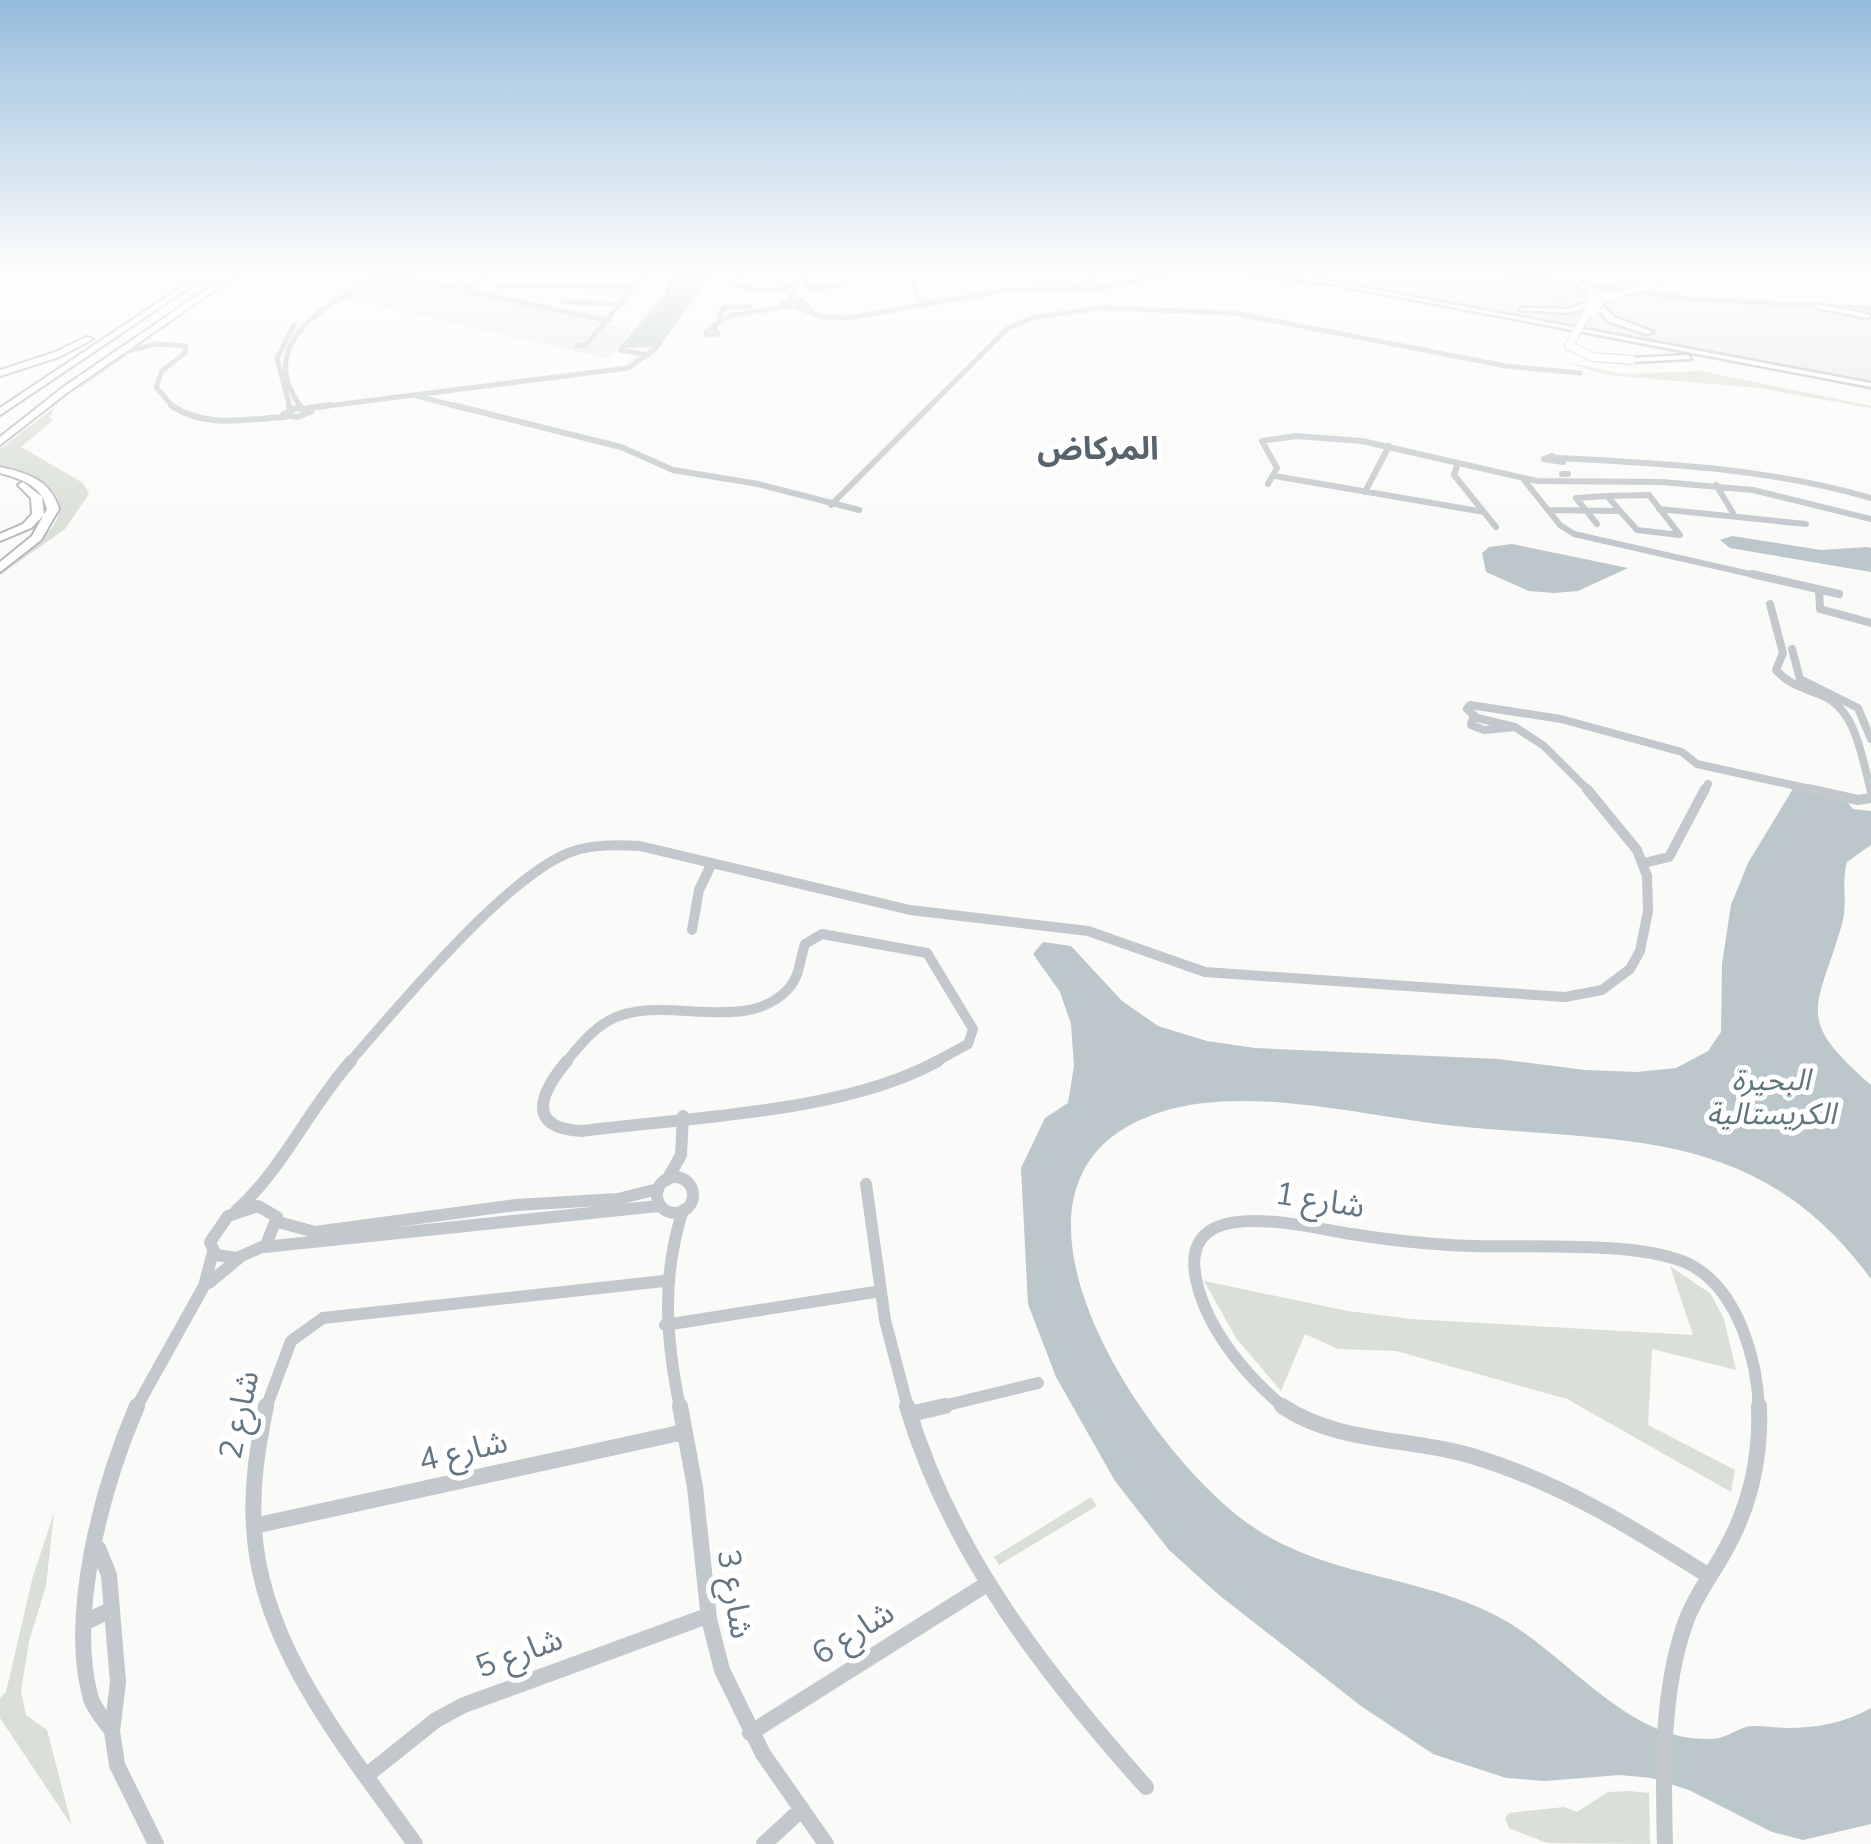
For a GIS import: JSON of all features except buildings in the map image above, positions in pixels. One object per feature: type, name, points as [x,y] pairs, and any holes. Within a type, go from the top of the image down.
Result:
[{"type":"highway","points":[[0,373],[46,359]]},
{"type":"highway","points":[[0,398],[63,359]]},
{"type":"highway","points":[[0,410],[77,359]]},
{"type":"highway","points":[[0,427],[98,359]]},
{"type":"highway","points":[[0,442],[111,359]]},
{"type":"highway","points":[[0,410],[55,364]]},
{"type":"highway","points":[[0,473],[32,492],[40,509],[28,526],[0,538]]},
{"type":"highway","points":[[0,473],[38,483],[49,494],[53,509],[38,538],[0,568]]},
{"type":"main road","points":[[1705,359],[1728,361]]},
{"type":"main road","points":[[1718,359],[1871,382]]},
{"type":"main road","points":[[1746,359],[1871,382]]},
{"type":"main road","points":[[1750,359],[1871,382]]},
{"type":"main road","points":[[1777,359],[1826,368]]},
{"type":"main road","points":[[1781,359],[1871,382]]},
{"type":"street","points":[[177,359],[162,370],[156,384],[162,396],[198,419],[225,423],[427,396],[478,384],[625,368],[642,359]]},
{"type":"street","points":[[179,359],[162,375],[160,389],[169,399],[214,421],[286,413]]},
{"type":"street","points":[[278,359],[276,368],[286,413]]},
{"type":"street","points":[[287,359],[285,365],[306,410]]},
{"type":"street","points":[[831,506],[977,359]]},
{"type":"street","points":[[1469,359],[1578,375]]},
{"type":"street","points":[[417,396],[621,447],[673,470],[758,484],[831,506],[859,510]]},
{"type":"street","points":[[427,396],[471,410]]},
{"type":"street","points":[[1268,484],[1275,476],[1275,462],[1261,443],[1263,440],[1326,437],[1389,446],[1524,480],[1570,478],[1716,485],[1792,495],[1871,519]]},
{"type":"street","points":[[1365,492],[1389,446]]},
{"type":"street","points":[[1570,478],[1545,457],[1560,461],[1737,468],[1809,480],[1871,498]]},
{"type":"street","points":[[1560,461],[1570,478]]},
{"type":"street","points":[[1458,466],[1454,475],[1496,527]]},
{"type":"street","points":[[1275,476],[1484,512]]},
{"type":"street","points":[[1524,480],[1564,528],[1582,536],[1839,594]]},
{"type":"street","points":[[1607,496],[1645,534],[1680,536],[1639,481]]},
{"type":"street","points":[[1716,485],[1733,513]]},
{"type":"street","points":[[1597,524],[1576,498],[1650,494]]},
{"type":"street","points":[[1659,509],[1733,513],[1806,524]]},
{"type":"street","points":[[1548,510],[1620,511]]},
{"type":"street","points":[[1818,589],[1820,609],[1871,623]]},
{"type":"street","points":[[1770,604],[1783,653],[1776,670],[1791,687],[1826,698],[1844,710],[1870,786]]},
{"type":"street","points":[[1792,649],[1800,679],[1858,708],[1871,740]]},
{"type":"street","points":[[156,1844],[126,1788],[112,1732],[93,1704],[84,1623],[86,1578],[98,1548],[111,1480],[133,1414],[162,1352],[198,1295],[213,1252],[214,1230],[264,1186],[294,1133],[330,1086],[528,872],[572,851],[611,844],[649,847],[925,912],[1088,931],[1205,972],[1547,998],[1604,989],[1634,970],[1648,918],[1644,862],[1623,831],[1559,760],[1516,727],[1478,729],[1470,723],[1476,716],[1468,712],[1470,705],[1561,719],[1682,752],[1694,763],[1747,777],[1858,800],[1871,798]]},
{"type":"street","points":[[1644,862],[1669,857],[1708,784]]},
{"type":"street","points":[[692,930],[699,890],[712,862]]},
{"type":"street","points":[[822,934],[927,953],[972,1023],[970,1039],[960,1052],[880,1088],[800,1105],[683,1116],[572,1131],[549,1122],[541,1102],[553,1078],[587,1037],[609,1020],[635,1011],[752,1010],[790,989],[800,973],[805,944],[822,934]]},
{"type":"street","points":[[670,1240],[683,1210],[696,1196],[680,1155],[683,1116]]},
{"type":"street","points":[[670,1240],[661,1208],[663,1184],[680,1155]]},
{"type":"street","points":[[264,1186],[278,1222],[315,1232],[516,1205],[618,1199],[663,1184],[689,1181]]},
{"type":"street","points":[[866,1184],[894,1363],[922,1452],[987,1584],[1038,1660],[1146,1786]]},
{"type":"street","points":[[514,1221],[522,1212],[516,1205]]},
{"type":"street","points":[[236,1211],[258,1206],[270,1208]]},
{"type":"street","points":[[198,1295],[238,1259],[264,1247],[661,1208],[683,1210]]},
{"type":"street","name":"شارع 1","points":[[1665,1844],[1666,1746],[1680,1646],[1694,1600],[1710,1576],[1754,1486],[1761,1434],[1753,1366],[1737,1319],[1718,1286],[1696,1268],[1652,1255],[1438,1244],[1257,1218],[1226,1223],[1204,1240],[1194,1272],[1206,1309],[1243,1366],[1265,1392],[1295,1416],[1330,1432],[1447,1450],[1531,1476],[1600,1509],[1710,1576]]},
{"type":"street","points":[[264,1247],[278,1222]]},
{"type":"street","name":"شارع 3","points":[[670,1240],[664,1281],[666,1325],[696,1493],[706,1616],[731,1695],[750,1733],[826,1844]]},
{"type":"street","points":[[213,1252],[220,1258],[238,1259]]},
{"type":"street","name":"شارع 2","points":[[415,1844],[280,1637],[266,1603],[254,1526],[254,1464],[262,1418],[280,1357],[305,1326],[332,1317],[664,1281]]},
{"type":"street","points":[[666,1325],[881,1291]]},
{"type":"street","points":[[910,1414],[1038,1383]]},
{"type":"street","name":"شارع 4","points":[[254,1526],[684,1432]]},
{"type":"street","points":[[98,1548],[108,1567],[118,1682],[112,1732]]},
{"type":"street","name":"شارع 6","points":[[750,1733],[987,1584]]},
{"type":"street","points":[[84,1623],[110,1610]]},
{"type":"street","name":"شارع 5","points":[[367,1775],[464,1704],[706,1616]]},
{"type":"street","points":[[764,1844],[802,1809]]},
{"type":"shaded area","points":[[117,359],[122,359],[67,398]]},
{"type":"shaded area","points":[[1744,359],[1871,359],[1871,383]]},
{"type":"shaded area","points":[[1560,361],[1624,374],[1701,371],[1871,408],[1759,388],[1607,375]]},
{"type":"shaded area","points":[[55,407],[50,418],[53,420],[21,447],[83,483],[89,494],[65,529],[0,575],[41,540],[54,525],[59,511],[58,500],[42,481],[0,465],[0,449]]},
{"type":"shaded area","points":[[1670,1266],[1711,1294],[1724,1319],[1736,1370],[1652,1349],[1648,1425],[1735,1470],[1731,1492],[1567,1399],[1396,1351],[1338,1349],[1305,1334],[1281,1391],[1236,1338],[1204,1281],[1348,1311],[1411,1319],[1693,1335]]},
{"type":"shaded area","points":[[1091,1497],[1097,1506],[999,1565],[994,1557]]},
{"type":"shaded area","points":[[54,1513],[46,1586],[29,1641],[21,1691],[26,1715],[47,1730],[72,1826],[0,1718],[0,1698],[6,1692],[33,1576]]},
{"type":"shaded area","points":[[1608,1792],[1649,1793],[1650,1844],[1547,1843],[1509,1828],[1505,1818],[1509,1813],[1564,1807],[1577,1812]]},
{"type":"water","points":[[1732,536],[1821,550],[1871,548],[1871,572],[1730,548],[1720,540]]},
{"type":"water","points":[[1512,544],[1628,568],[1578,591],[1529,591],[1486,572],[1482,553],[1489,547]]},
{"type":"water","name":"البحيرة الكريستالية","points":[[1794,787],[1847,802],[1853,809],[1871,811],[1871,845],[1847,862],[1844,916],[1818,1012],[1830,1043],[1871,1085],[1871,1279],[1828,1229],[1782,1193],[1734,1167],[1684,1151],[1631,1141],[1455,1126],[1268,1102],[1195,1104],[1161,1112],[1103,1145],[1075,1193],[1073,1250],[1090,1313],[1121,1377],[1161,1436],[1205,1486],[1246,1522],[1275,1540],[1305,1554],[1430,1590],[1493,1614],[1520,1630],[1622,1710],[1679,1736],[1715,1739],[1750,1726],[1819,1726],[1871,1708],[1871,1824],[1803,1840],[1772,1832],[1689,1790],[1651,1778],[1506,1778],[1433,1754],[1361,1706],[1219,1595],[1169,1550],[1115,1481],[1056,1377],[1028,1304],[1021,1168],[1045,1118],[1068,1103],[1074,1066],[1071,1024],[1060,992],[1033,954],[1043,942],[1071,946],[1122,1001],[1158,1026],[1207,1041],[1255,1048],[1498,1059],[1585,1070],[1637,1072],[1676,1068],[1708,1051],[1721,1032],[1722,964],[1731,905],[1748,863]]},
{"type":"district","name":"المركاض","points":[[1098,448]]}]
